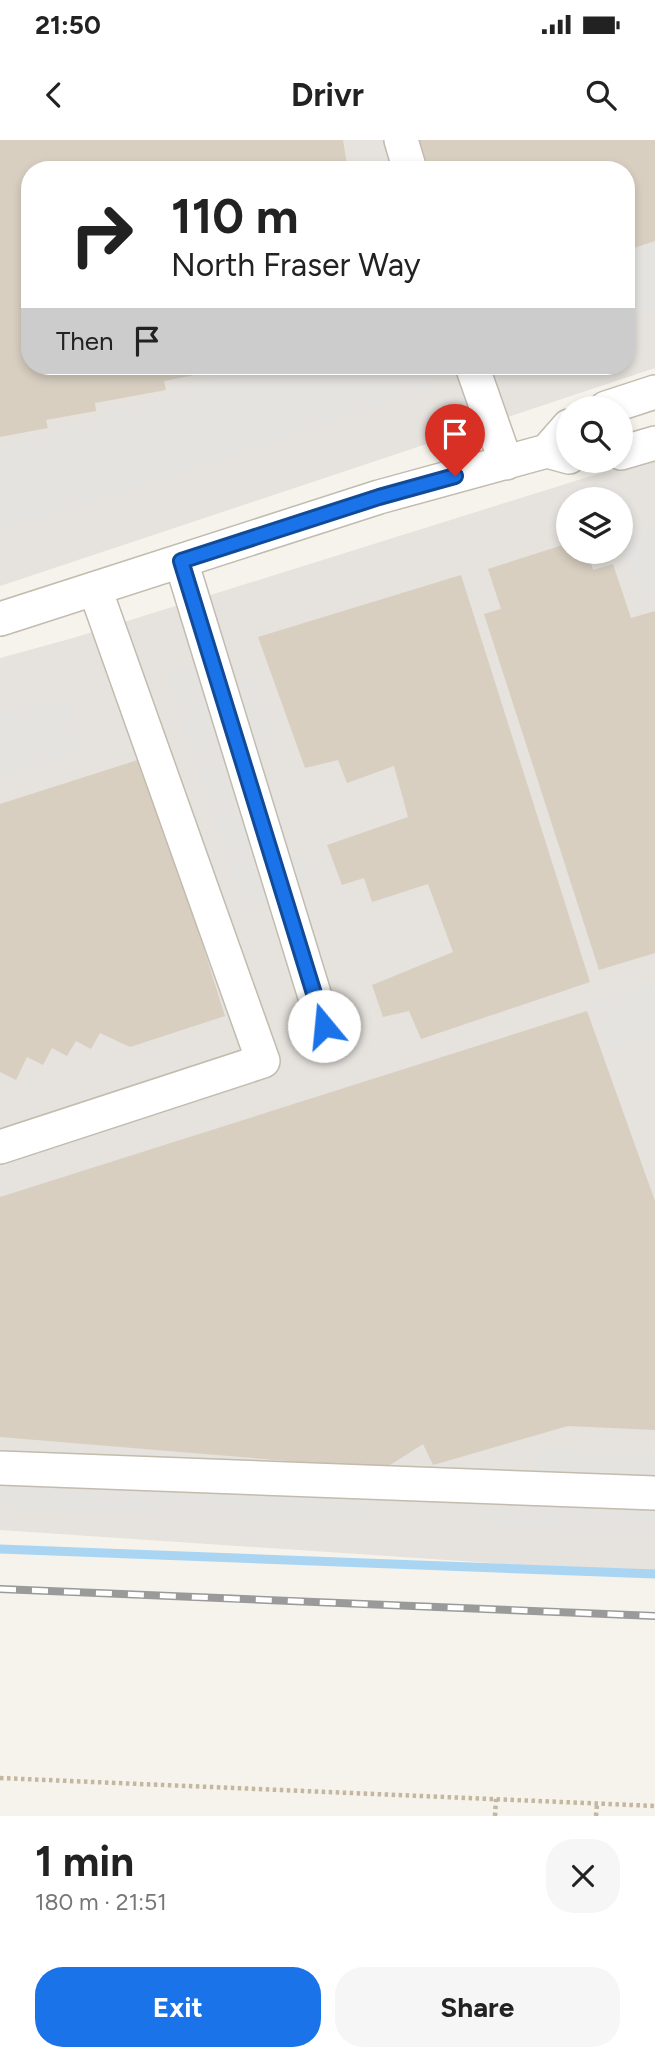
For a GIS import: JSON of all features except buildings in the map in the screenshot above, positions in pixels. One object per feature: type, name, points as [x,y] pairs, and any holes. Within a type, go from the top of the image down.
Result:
[{"type":"street","points":[[401,140],[407,161]]},
{"type":"street","points":[[475,375],[506,463]]},
{"type":"street","points":[[633,399],[655,391]]},
{"type":"street","points":[[633,449],[655,443]]},
{"type":"street","points":[[0,619],[379,497],[506,463],[556,454]]},
{"type":"street","points":[[181,561],[324,1026]]},
{"type":"street","points":[[0,1147],[263,1061],[94,589]]},
{"type":"street","points":[[0,1468],[655,1493]]},
{"type":"path","points":[[0,1778],[655,1806]]},
{"type":"path","points":[[495,1816],[496,1799]]},
{"type":"path","points":[[596,1816],[597,1804]]},
{"type":"shaded area","points":[[0,140],[655,140],[655,368],[635,375],[635,161],[21,161],[21,375],[634,375],[571,396],[556,396],[556,401],[0,586]]},
{"type":"shaded area","points":[[655,246],[655,309],[635,315],[635,252]]},
{"type":"shaded area","points":[[224,375],[431,375],[435,388],[86,506],[0,528],[0,448]]},
{"type":"shaded area","points":[[655,456],[655,1574],[0,1530],[0,658],[73,638],[601,473],[633,473],[633,463]]},
{"type":"shaded area","points":[[655,523],[655,611],[649,613],[629,564],[633,564],[633,530]]},
{"type":"shaded area","points":[[224,656],[234,686],[255,679],[279,746],[257,754],[290,860],[308,856],[318,881],[244,910],[167,671]]},
{"type":"shaded area","points":[[65,697],[84,749],[0,775],[0,713]]},
{"type":"shaded area","points":[[655,983],[655,1037],[609,1051],[589,1004]]},
{"type":"shaded area","points":[[536,1449],[655,1454],[655,1534],[485,1528],[490,1471],[534,1473]]},
{"type":"shaded area","points":[[0,1453],[371,1470],[370,1524],[0,1508]]},
{"type":"waterway","points":[[0,1549],[655,1574]]},
{"type":"railway","points":[[0,1589],[655,1616]]},
{"type":"route","points":[[324,1026],[181,561],[379,497],[455,476]]}]
